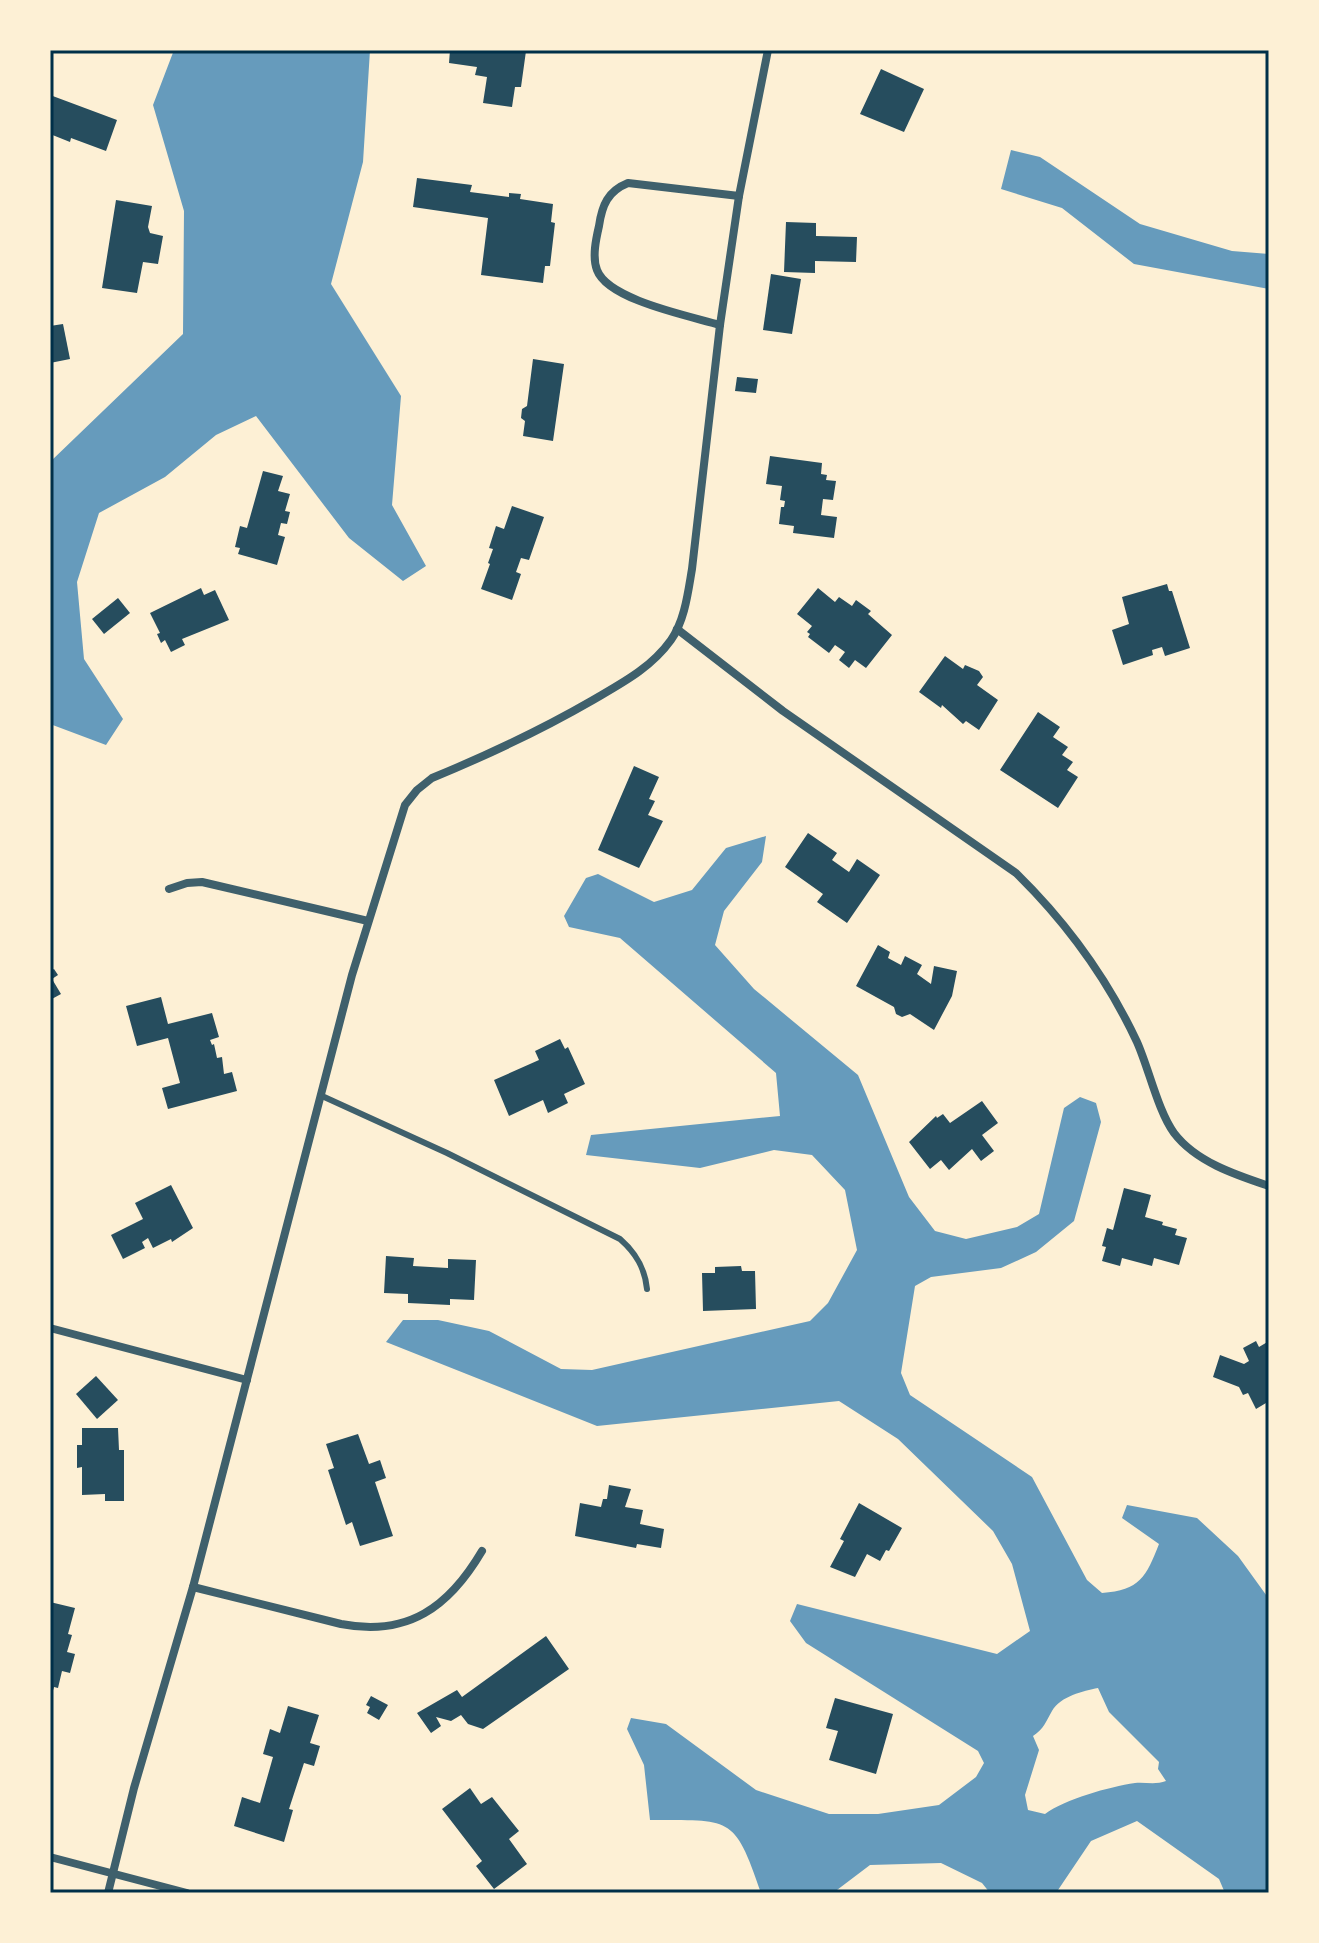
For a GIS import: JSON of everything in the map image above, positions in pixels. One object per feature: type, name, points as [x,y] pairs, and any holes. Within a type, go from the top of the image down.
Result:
[{"type":"street","points":[[108,1893],[193,1587],[368,921],[405,805],[432,778],[547,726],[635,676],[657,656],[677,629],[692,569],[720,325],[739,196],[768,50]]},
{"type":"street","points":[[720,325],[666,310],[614,290],[603,282],[595,259],[599,225],[606,198],[615,188],[628,183],[739,196]]},
{"type":"street","points":[[677,629],[783,711],[1016,873],[1067,928],[1128,1023],[1174,1132],[1190,1150],[1210,1162],[1269,1186]]},
{"type":"street","points":[[169,889],[202,882],[368,921]]},
{"type":"street","points":[[50,1328],[247,1380]]},
{"type":"street","points":[[193,1587],[341,1624],[364,1628],[388,1627],[407,1622],[450,1595],[468,1575],[482,1551]]},
{"type":"street","points":[[50,1857],[187,1893]]},
{"type":"lane","points":[[322,1096],[447,1153],[620,1239],[631,1248],[641,1264],[647,1289]]},
{"type":"water","points":[[174,50],[370,50],[363,162],[331,284],[401,396],[392,505],[426,566],[403,581],[349,538],[256,416],[216,435],[165,477],[99,513],[77,582],[84,659],[123,719],[106,745],[50,724],[50,462],[183,334],[184,211],[153,105]]},
{"type":"water","points":[[1011,150],[1040,157],[1140,224],[1232,251],[1269,254],[1269,289],[1134,264],[1062,208],[1001,189]]},
{"type":"water","points":[[766,836],[762,862],[724,911],[715,945],[754,989],[858,1075],[909,1197],[935,1231],[966,1239],[1017,1227],[1039,1214],[1064,1108],[1080,1097],[1096,1103],[1101,1122],[1074,1221],[1036,1252],[1001,1268],[931,1277],[915,1286],[901,1373],[910,1395],[1032,1477],[1087,1580],[1102,1593],[1125,1589],[1140,1580],[1159,1544],[1122,1518],[1127,1505],[1197,1518],[1238,1556],[1269,1599],[1269,1893],[1225,1893],[1219,1879],[1137,1821],[1091,1841],[1056,1893],[990,1893],[982,1883],[941,1863],[870,1865],[833,1893],[761,1893],[744,1848],[725,1827],[713,1822],[650,1820],[644,1765],[627,1729],[631,1718],[666,1724],[756,1790],[829,1814],[878,1814],[939,1805],[976,1777],[984,1763],[978,1751],[806,1643],[790,1621],[797,1604],[997,1654],[1030,1631],[1012,1564],[993,1531],[898,1439],[839,1401],[597,1426],[386,1342],[403,1320],[438,1320],[489,1331],[561,1369],[592,1370],[810,1321],[828,1303],[857,1250],[845,1190],[812,1155],[774,1150],[700,1168],[586,1155],[591,1135],[780,1116],[776,1073],[620,938],[569,927],[564,916],[586,878],[598,874],[654,902],[692,890],[726,848]],"holes":[[[1098,1688],[1109,1712],[1159,1762],[1158,1769],[1166,1781],[1135,1783],[1100,1791],[1064,1803],[1045,1814],[1028,1810],[1025,1795],[1039,1750],[1033,1736],[1056,1706],[1073,1695]]]},
{"type":"building","points":[[450,50],[526,51],[521,87],[515,87],[512,107],[483,103],[487,77],[475,75],[477,67],[449,63]]},
{"type":"building","points":[[881,69],[924,89],[904,132],[860,114]]},
{"type":"building","points":[[50,95],[117,120],[106,151],[50,134]]},
{"type":"building","points":[[417,178],[472,185],[470,192],[509,197],[509,193],[521,194],[520,199],[553,204],[551,222],[555,223],[550,266],[545,266],[543,283],[481,275],[488,218],[413,207]]},
{"type":"building","points":[[116,200],[152,206],[148,227],[150,233],[163,236],[158,264],[143,262],[137,293],[102,288]]},
{"type":"building","points":[[786,222],[816,223],[816,236],[857,237],[856,262],[815,261],[815,273],[784,272]]},
{"type":"building","points":[[771,274],[801,279],[792,334],[763,330]]},
{"type":"building","points":[[63,324],[70,359],[50,363],[50,326]]},
{"type":"building","points":[[533,359],[564,364],[553,441],[523,436],[525,421],[521,418],[522,409],[527,406]]},
{"type":"building","points":[[737,377],[758,379],[756,393],[735,391]]},
{"type":"building","points":[[770,456],[822,463],[821,474],[827,475],[826,480],[836,481],[833,500],[823,499],[821,515],[837,517],[834,538],[793,533],[794,526],[779,524],[785,501],[780,500],[782,486],[766,484]]},
{"type":"building","points":[[263,471],[283,476],[278,491],[290,494],[285,511],[290,512],[287,524],[281,523],[278,535],[285,537],[277,565],[238,554],[240,548],[235,547],[240,526],[247,528]]},
{"type":"building","points":[[512,506],[544,517],[529,560],[521,558],[516,572],[521,574],[512,600],[481,589],[490,564],[493,549],[489,548],[496,526],[504,529]]},
{"type":"building","points":[[1167,584],[1190,648],[1165,656],[1162,647],[1152,650],[1153,655],[1123,665],[1112,630],[1129,624],[1122,597]]},
{"type":"building","points":[[201,588],[204,595],[215,590],[229,620],[182,639],[185,645],[171,652],[165,640],[161,643],[157,634],[160,633],[150,613]]},
{"type":"building","points":[[818,588],[835,602],[839,597],[852,606],[856,600],[871,611],[868,614],[892,635],[866,668],[855,660],[849,668],[839,660],[845,652],[835,645],[829,653],[808,637],[810,634],[807,632],[812,626],[797,614]]},
{"type":"building","points":[[118,598],[130,613],[104,634],[92,619]]},
{"type":"building","points":[[945,656],[963,669],[965,665],[979,671],[983,677],[977,685],[998,700],[979,730],[966,721],[963,724],[942,705],[941,708],[919,692]]},
{"type":"building","points":[[1038,712],[1060,727],[1053,737],[1068,747],[1062,755],[1073,762],[1067,770],[1078,777],[1058,808],[1000,770]]},
{"type":"building","points":[[634,766],[659,777],[649,799],[655,801],[648,815],[663,821],[639,868],[598,850]]},
{"type":"building","points":[[808,833],[837,853],[832,860],[849,872],[857,859],[880,875],[847,923],[817,902],[823,894],[785,867]]},
{"type":"building","points":[[878,945],[890,952],[888,958],[901,965],[905,956],[922,965],[917,974],[931,984],[934,966],[957,971],[952,996],[934,1030],[910,1014],[902,1017],[896,1014],[894,1007],[856,986]]},
{"type":"building","points":[[54,969],[58,975],[52,979],[61,994],[50,1000],[50,971]]},
{"type":"building","points":[[161,997],[168,1024],[212,1013],[219,1037],[210,1040],[217,1058],[222,1057],[224,1074],[232,1072],[237,1091],[168,1109],[162,1088],[180,1083],[168,1038],[137,1046],[126,1006]]},
{"type":"building","points":[[560,1039],[565,1049],[568,1047],[585,1084],[564,1094],[568,1103],[548,1113],[543,1100],[509,1116],[494,1080],[539,1060],[535,1051]]},
{"type":"building","points":[[982,1101],[998,1123],[982,1135],[994,1151],[981,1161],[972,1149],[949,1170],[941,1160],[930,1169],[909,1142],[936,1116],[943,1114],[950,1123]]},
{"type":"building","points":[[171,1185],[193,1228],[172,1242],[171,1239],[153,1248],[148,1238],[142,1242],[145,1248],[123,1259],[111,1235],[143,1219],[135,1203]]},
{"type":"building","points":[[1124,1188],[1151,1195],[1145,1217],[1177,1229],[1175,1235],[1187,1238],[1179,1265],[1154,1258],[1152,1266],[1122,1258],[1120,1266],[1102,1261],[1107,1228],[1113,1230]]},
{"type":"building","points":[[386,1256],[414,1258],[413,1266],[448,1268],[448,1259],[476,1260],[474,1300],[450,1299],[450,1305],[408,1303],[408,1294],[384,1293]]},
{"type":"building","points":[[741,1266],[742,1271],[755,1271],[756,1309],[703,1311],[702,1273],[715,1273],[715,1267]]},
{"type":"building","points":[[1256,1341],[1259,1347],[1269,1341],[1269,1409],[1266,1403],[1256,1409],[1248,1393],[1243,1395],[1239,1387],[1213,1377],[1220,1355],[1244,1364],[1249,1361],[1243,1348]]},
{"type":"building","points":[[96,1376],[118,1400],[97,1419],[76,1394]]},
{"type":"building","points":[[82,1428],[118,1428],[119,1450],[124,1450],[124,1501],[105,1501],[105,1494],[82,1495],[82,1467],[77,1468],[77,1445],[82,1445]]},
{"type":"building","points":[[358,1434],[369,1464],[380,1460],[386,1478],[375,1482],[393,1536],[360,1546],[352,1522],[346,1525],[328,1470],[334,1468],[326,1444]]},
{"type":"building","points":[[609,1485],[631,1489],[625,1507],[643,1510],[640,1524],[664,1529],[661,1548],[637,1544],[636,1548],[575,1536],[580,1503],[601,1507],[603,1499],[607,1499]]},
{"type":"building","points":[[859,1503],[902,1528],[880,1561],[867,1554],[855,1577],[830,1567],[844,1541],[840,1539]]},
{"type":"building","points":[[50,1602],[75,1608],[68,1634],[72,1635],[67,1652],[75,1654],[70,1673],[62,1671],[58,1688],[54,1687],[51,1697]]},
{"type":"building","points":[[546,1636],[569,1669],[483,1729],[468,1724],[461,1715],[451,1721],[436,1717],[441,1726],[431,1733],[417,1713],[457,1690],[462,1697]]},
{"type":"building","points":[[371,1696],[388,1705],[379,1720],[367,1713],[370,1707],[366,1705]]},
{"type":"building","points":[[835,1698],[893,1714],[876,1774],[829,1760],[838,1731],[826,1728]]},
{"type":"building","points":[[288,1706],[319,1715],[310,1743],[320,1746],[314,1766],[304,1763],[289,1809],[293,1810],[284,1842],[234,1826],[242,1797],[260,1803],[273,1757],[263,1754],[270,1729],[280,1733]]},
{"type":"building","points":[[470,1788],[481,1804],[492,1797],[519,1831],[509,1839],[527,1864],[494,1889],[476,1866],[482,1861],[442,1809]]}]
